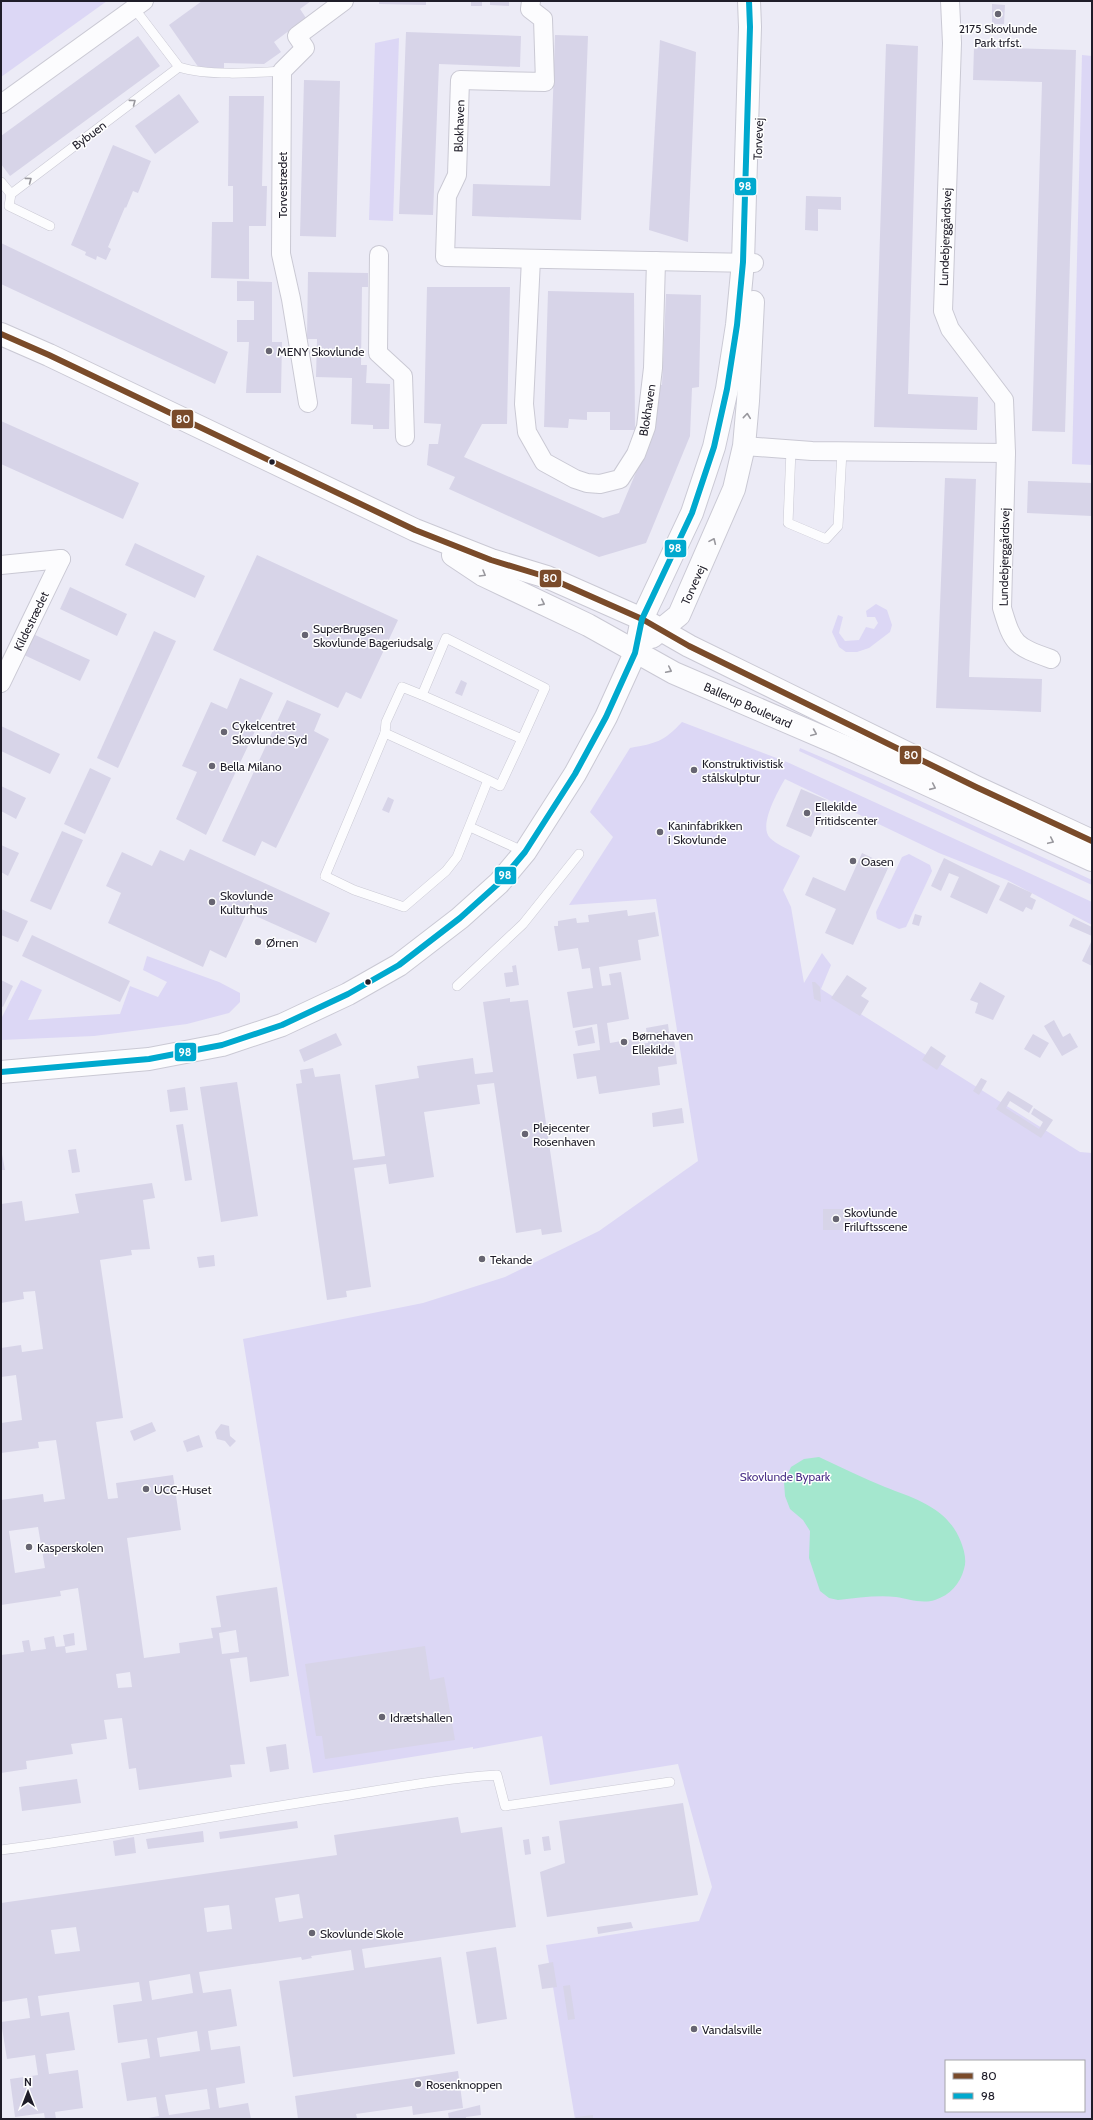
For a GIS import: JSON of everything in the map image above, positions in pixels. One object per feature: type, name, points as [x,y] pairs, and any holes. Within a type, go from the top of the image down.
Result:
[{"type":"street","points":[[282,71],[305,48],[297,36],[344,1]]},
{"type":"street","name":"Blokhaven","points":[[531,1],[530,10],[543,19],[545,82],[460,80],[457,175],[447,196],[445,257],[748,262]]},
{"type":"street","name":"Torvevej","points":[[651,624],[679,615],[734,488],[744,446],[751,356],[748,262],[749,1]]},
{"type":"street","name":"Torvevej","points":[[1,1072],[149,1059],[222,1045],[282,1025],[348,994],[399,965],[460,918],[499,883],[525,852],[575,774],[603,724],[635,653],[651,624],[692,513],[714,447],[727,389],[748,262],[762,1]]},
{"type":"street","name":"Lundebjerggårdsvej","points":[[950,1],[952,43],[943,311],[950,329],[1004,400],[1006,453],[1002,608],[1009,632],[1022,648],[1051,659]]},
{"type":"street","points":[[1,104],[139,4]]},
{"type":"street","name":"Torvestrædet","points":[[282,71],[281,254],[292,299],[308,403]]},
{"type":"street","points":[[379,255],[378,352],[403,376],[405,437]]},
{"type":"street","name":"Blokhaven","points":[[530,259],[524,404],[527,432],[544,462],[575,479],[587,483],[600,484],[614,482],[620,479],[636,454],[646,427],[653,368],[656,261]]},
{"type":"street","name":"Ballerup Boulevard","points":[[1,334],[49,355],[415,530],[491,560],[547,577],[651,624],[696,649],[976,787],[1092,841]]},
{"type":"street","points":[[744,446],[791,450],[1006,453]]},
{"type":"street","name":"Ballerup Boulevard","points":[[415,530],[483,575],[588,626],[674,673],[841,745],[1092,860]]},
{"type":"street","name":"Kildestrædet","points":[[1,565],[61,559],[1,683]]},
{"type":"lane","points":[[139,4],[179,67],[190,71],[253,73],[282,71]]},
{"type":"lane","name":"Bybuen","points":[[11,194],[179,67]]},
{"type":"lane","points":[[1,182],[11,194],[9,206],[50,226]]},
{"type":"lane","points":[[791,450],[788,523],[826,539],[838,526],[842,451]]},
{"type":"lane","points":[[384,733],[500,786],[545,688],[446,638],[422,695]]},
{"type":"lane","points":[[488,780],[457,857],[446,872],[404,907],[354,890],[325,876],[384,733],[386,722],[402,687],[522,739]]},
{"type":"lane","points":[[470,827],[525,852]]},
{"type":"lane","points":[[457,986],[523,924],[579,854]]},
{"type":"lane","points":[[1,1850],[79,1840],[304,1802],[471,1776],[497,1775],[505,1806],[670,1782]]},
{"type":"green space","points":[[1,1],[107,1],[1,77]]},
{"type":"green space","points":[[399,38],[393,221],[369,220],[375,43]]},
{"type":"green space","points":[[1082,55],[1092,56],[1092,465],[1072,464]]},
{"type":"green space","points":[[876,604],[887,610],[892,625],[890,632],[869,648],[857,652],[846,652],[839,647],[832,632],[838,615],[843,617],[839,633],[845,641],[859,640],[866,627],[874,629],[878,623],[875,617],[867,617],[866,611]]},
{"type":"green space","name":"Skovlunde Bypark","points":[[682,722],[787,762],[1092,902],[1092,925],[1007,880],[939,853],[785,779],[770,808],[766,825],[767,833],[770,838],[776,843],[800,856],[783,890],[791,907],[804,983],[822,953],[831,965],[821,989],[1080,1152],[1092,1153],[1092,2119],[575,2119],[546,1945],[699,1921],[712,1887],[678,1764],[550,1785],[542,1736],[473,1749],[473,1747],[313,1773],[243,1339],[423,1303],[505,1277],[599,1231],[698,1161],[656,899],[569,905],[613,837],[590,812],[630,748],[659,741],[670,734]]},
{"type":"green space","points":[[800,748],[875,780],[1092,880],[1092,885],[799,751]]},
{"type":"green space","points":[[909,854],[930,865],[932,871],[906,927],[899,929],[877,919],[876,912],[902,857]]},
{"type":"green space","points":[[147,956],[219,982],[240,993],[240,1002],[229,1013],[187,1024],[94,1036],[1,1040],[1,1019],[21,980],[42,990],[28,1020],[120,1014],[130,986],[158,997],[167,982],[143,970]]},
{"type":"shaded area","points":[[819,1457],[877,1484],[930,1506],[948,1521],[955,1530],[961,1542],[965,1559],[965,1566],[960,1579],[950,1592],[935,1600],[925,1602],[882,1596],[838,1600],[829,1598],[820,1591],[809,1558],[810,1531],[803,1520],[790,1509],[785,1496],[784,1482],[791,1467],[804,1459]]},
{"type":"building","points":[[202,1],[311,1],[300,9],[306,18],[274,42],[281,52],[264,64],[224,63],[224,69],[199,68],[169,25]]},
{"type":"building","points":[[379,1],[426,1],[426,5],[379,4]]},
{"type":"building","points":[[471,1],[482,1],[482,6],[471,6]]},
{"type":"building","points":[[490,1],[509,1],[509,6],[490,5]]},
{"type":"building","name":"2175 Skovlunde Park trfst.","points":[[992,4],[1005,5],[1004,24],[992,24]]},
{"type":"building","points":[[406,32],[521,36],[520,67],[439,64],[433,215],[399,214]]},
{"type":"building","points":[[555,35],[588,36],[581,220],[472,216],[473,184],[550,186]]},
{"type":"building","points":[[138,36],[160,66],[10,176],[1,164],[1,136]]},
{"type":"building","points":[[660,40],[696,52],[688,242],[649,230]]},
{"type":"building","points":[[886,44],[918,46],[908,394],[978,397],[977,430],[874,427]]},
{"type":"building","points":[[974,47],[1076,50],[1065,432],[1032,431],[1042,82],[973,80]]},
{"type":"building","points":[[304,80],[340,81],[336,237],[300,236]]},
{"type":"building","points":[[179,94],[199,122],[155,154],[135,126]]},
{"type":"building","points":[[229,96],[264,96],[262,186],[267,186],[266,226],[249,226],[249,279],[211,278],[212,222],[233,222],[233,186],[228,186]]},
{"type":"building","points":[[113,145],[151,161],[138,193],[133,191],[126,208],[125,207],[108,247],[111,249],[106,260],[97,256],[96,260],[85,255],[86,252],[71,245]]},
{"type":"building","points":[[806,196],[841,197],[841,210],[818,209],[818,231],[805,230]]},
{"type":"building","points":[[1,243],[228,352],[215,384],[1,284]]},
{"type":"building","points":[[308,272],[368,273],[368,287],[362,287],[361,365],[367,365],[366,383],[390,384],[389,429],[373,429],[373,425],[351,424],[352,378],[316,377],[317,339],[307,339]]},
{"type":"building","points":[[237,281],[272,282],[272,342],[282,342],[281,393],[246,393],[249,342],[237,342],[237,320],[254,320],[254,301],[237,301]]},
{"type":"building","points":[[427,287],[510,287],[507,424],[482,424],[464,457],[603,518],[619,513],[654,429],[655,384],[662,385],[666,294],[701,295],[699,387],[692,388],[690,436],[646,543],[599,557],[449,489],[455,477],[427,465],[429,444],[438,444],[441,424],[424,423]]},
{"type":"building","points":[[548,291],[634,293],[635,430],[610,430],[610,412],[587,412],[587,420],[569,419],[568,428],[544,427]]},
{"type":"building","points":[[1,421],[139,483],[123,519],[1,464]]},
{"type":"building","points":[[945,478],[976,479],[969,677],[1042,679],[1041,712],[936,708]]},
{"type":"building","points":[[1028,481],[1092,483],[1092,516],[1027,513]]},
{"type":"building","points":[[135,543],[205,576],[195,598],[125,565]]},
{"type":"building","name":"SuperBrugsen Skovlunde Bageriudsalg","points":[[257,555],[398,620],[361,699],[346,692],[338,708],[213,650]]},
{"type":"building","points":[[70,587],[127,614],[117,636],[60,609]]},
{"type":"building","points":[[154,631],[176,641],[118,768],[97,758]]},
{"type":"building","points":[[33,634],[90,660],[80,681],[24,655]]},
{"type":"building","points":[[240,678],[273,693],[206,835],[176,819],[197,772],[182,766],[211,702],[227,709]]},
{"type":"building","points":[[461,680],[467,683],[462,696],[455,693]]},
{"type":"building","points":[[287,700],[321,714],[314,731],[329,739],[276,848],[262,841],[255,856],[222,841]]},
{"type":"building","points":[[1,726],[60,754],[50,774],[1,751]]},
{"type":"building","points":[[90,768],[111,778],[85,834],[64,824]]},
{"type":"building","points":[[1,786],[26,798],[16,819],[1,811]]},
{"type":"building","name":"Ellekilde Fritidscenter","points":[[801,789],[827,800],[811,837],[786,826]]},
{"type":"building","points":[[388,797],[394,800],[389,813],[382,810]]},
{"type":"building","points":[[62,831],[83,840],[51,910],[30,901]]},
{"type":"building","points":[[1,845],[19,853],[8,876],[1,872]]},
{"type":"building","name":"Skovlunde Kulturhus","points":[[190,849],[330,913],[316,943],[247,912],[226,958],[210,950],[203,967],[108,923],[121,893],[106,886],[122,852],[152,866],[160,850],[184,861]]},
{"type":"building","points":[[862,853],[889,866],[853,945],[825,933],[836,909],[805,895],[813,877],[845,891]]},
{"type":"building","points":[[944,858],[1000,886],[987,914],[950,897],[959,877],[949,873],[941,891],[931,886]]},
{"type":"building","points":[[1008,882],[1032,893],[1030,897],[1036,900],[1032,910],[1026,907],[1023,912],[999,900]]},
{"type":"building","points":[[1,909],[28,921],[18,942],[1,935]]},
{"type":"building","points":[[627,910],[628,916],[655,912],[659,936],[638,940],[641,960],[599,967],[602,986],[611,985],[609,974],[621,972],[629,1019],[607,1023],[610,1043],[639,1038],[640,1044],[648,1043],[646,1028],[668,1024],[670,1040],[674,1039],[677,1064],[658,1067],[660,1085],[599,1094],[596,1076],[577,1079],[573,1054],[600,1050],[597,1024],[573,1028],[567,992],[593,988],[590,968],[582,969],[578,948],[558,951],[554,926],[558,926],[558,921],[576,918],[577,923],[589,922],[588,915]]},
{"type":"building","points":[[915,914],[922,916],[919,926],[912,924]]},
{"type":"building","points":[[1073,918],[1092,927],[1092,936],[1069,926]]},
{"type":"building","points":[[32,935],[130,981],[120,1002],[22,956]]},
{"type":"building","points":[[1092,940],[1092,966],[1082,961]]},
{"type":"building","points":[[516,965],[519,985],[506,987],[504,973],[513,972],[512,966]]},
{"type":"building","points":[[847,975],[867,988],[861,996],[869,1001],[860,1016],[831,998]]},
{"type":"building","points":[[1,980],[13,986],[3,1007],[1,1006]]},
{"type":"building","points":[[812,982],[815,982],[820,987],[821,1002],[814,999]]},
{"type":"building","points":[[980,982],[1005,996],[993,1020],[975,1013],[978,1003],[970,1000]]},
{"type":"building","name":"Plejecenter Rosenhaven","points":[[510,998],[510,1002],[528,1000],[562,1232],[542,1235],[541,1229],[516,1233],[494,1083],[477,1085],[480,1104],[424,1112],[434,1177],[389,1184],[386,1164],[354,1168],[371,1287],[346,1291],[347,1297],[327,1300],[296,1084],[302,1083],[300,1070],[313,1068],[315,1077],[340,1074],[353,1160],[385,1156],[375,1085],[419,1078],[417,1066],[473,1058],[475,1074],[493,1072],[483,1002]]},
{"type":"building","points":[[1054,1020],[1063,1037],[1070,1033],[1078,1047],[1062,1056],[1044,1026]]},
{"type":"building","points":[[592,1027],[595,1043],[578,1046],[575,1031]]},
{"type":"building","points":[[336,1033],[342,1045],[304,1062],[299,1050]]},
{"type":"building","points":[[1033,1034],[1049,1043],[1040,1058],[1024,1049]]},
{"type":"building","points":[[931,1046],[946,1056],[937,1070],[922,1060]]},
{"type":"building","points":[[981,1078],[987,1081],[979,1095],[973,1091]]},
{"type":"building","points":[[237,1082],[258,1216],[221,1222],[200,1087]]},
{"type":"building","points":[[185,1087],[188,1110],[170,1112],[167,1090]]},
{"type":"building","points":[[1008,1091],[1033,1106],[1029,1113],[1010,1101],[1006,1108],[1039,1129],[1043,1122],[1031,1114],[1034,1108],[1053,1120],[1041,1138],[996,1109]]},
{"type":"building","points":[[682,1108],[684,1123],[653,1127],[652,1113]]},
{"type":"building","points":[[183,1124],[192,1180],[185,1181],[176,1125]]},
{"type":"building","points":[[1,1149],[5,1170],[1,1170]]},
{"type":"building","points":[[76,1149],[80,1172],[72,1173],[68,1150]]},
{"type":"building","name":"UCC-Huset","points":[[152,1183],[155,1198],[143,1200],[150,1249],[131,1250],[132,1255],[100,1260],[123,1418],[96,1422],[108,1499],[118,1498],[116,1483],[173,1475],[181,1530],[127,1538],[144,1658],[180,1653],[179,1643],[213,1638],[211,1628],[221,1627],[216,1596],[277,1587],[289,1676],[250,1682],[247,1657],[230,1659],[245,1764],[230,1765],[232,1777],[139,1790],[136,1768],[129,1769],[122,1718],[104,1720],[107,1739],[71,1744],[73,1754],[26,1761],[27,1769],[1,1773],[1,1655],[24,1652],[22,1641],[29,1640],[31,1651],[46,1649],[44,1638],[54,1636],[56,1647],[65,1646],[63,1635],[74,1633],[75,1645],[65,1647],[66,1653],[87,1650],[78,1588],[60,1591],[61,1596],[1,1605],[1,1500],[43,1494],[44,1502],[65,1499],[56,1440],[38,1442],[39,1448],[1,1453],[1,1423],[22,1420],[16,1375],[1,1377],[1,1348],[21,1345],[22,1352],[43,1349],[35,1291],[23,1292],[24,1299],[1,1303],[1,1204],[22,1201],[25,1221],[79,1213],[75,1194]],"holes":[[[38,1527],[45,1568],[15,1573],[9,1531]],[[236,1630],[239,1652],[222,1654],[219,1633]],[[130,1672],[132,1687],[118,1688],[116,1674]]]},
{"type":"building","name":"Skovlunde Friluftsscene","points":[[823,1209],[849,1209],[849,1230],[823,1230]]},
{"type":"building","points":[[214,1255],[215,1266],[199,1268],[197,1257]]},
{"type":"building","points":[[152,1422],[156,1431],[134,1441],[130,1431]]},
{"type":"building","points":[[221,1424],[229,1426],[230,1436],[236,1441],[230,1447],[225,1441],[217,1439],[215,1432]]},
{"type":"building","points":[[199,1435],[203,1447],[187,1452],[183,1441]]},
{"type":"building","name":"Idrætshallen","points":[[425,1646],[430,1680],[444,1677],[455,1740],[325,1759],[322,1736],[316,1736],[305,1664]]},
{"type":"building","points":[[286,1744],[289,1769],[270,1772],[266,1747]]},
{"type":"building","points":[[77,1779],[81,1803],[22,1811],[19,1787]]},
{"type":"building","points":[[683,1803],[698,1895],[547,1917],[540,1872],[565,1863],[559,1821]]},
{"type":"building","points":[[458,1817],[461,1833],[502,1827],[516,1927],[362,1949],[365,1968],[441,1957],[455,2054],[293,2077],[279,1981],[354,1970],[351,1950],[311,1956],[312,1958],[302,1960],[301,1957],[199,1972],[203,1993],[231,1989],[237,2026],[208,2031],[211,2050],[240,2046],[245,2083],[216,2088],[219,2108],[248,2103],[251,2119],[143,2119],[159,2116],[156,2097],[127,2101],[121,2063],[150,2058],[147,2039],[118,2043],[113,2005],[142,2001],[139,1982],[38,1996],[41,2016],[69,2012],[75,2050],[46,2054],[49,2074],[78,2070],[83,2108],[55,2112],[56,2119],[45,2119],[44,2113],[15,2117],[10,2079],[38,2075],[35,2055],[7,2059],[1,2022],[30,2018],[27,1998],[1,2002],[1,1903],[337,1855],[334,1835]],"holes":[[[299,1894],[303,1918],[279,1922],[275,1898]],[[229,1905],[232,1929],[207,1932],[204,1908]],[[76,1927],[80,1951],[55,1954],[51,1930]],[[190,1974],[193,1993],[152,2000],[149,1981]],[[197,2031],[200,2051],[160,2057],[157,2038]],[[207,2089],[210,2109],[169,2115],[165,2095]]]},
{"type":"building","points":[[297,1821],[298,1828],[220,1839],[219,1832]]},
{"type":"building","points":[[203,1831],[204,1842],[148,1849],[146,1839]]},
{"type":"building","points":[[549,1836],[551,1850],[544,1851],[542,1837]]},
{"type":"building","points":[[134,1837],[136,1853],[115,1856],[113,1841]]},
{"type":"building","points":[[529,1839],[531,1854],[525,1855],[523,1840]]},
{"type":"building","points":[[631,1922],[633,1928],[598,1934],[597,1927]]},
{"type":"building","points":[[496,1947],[507,2019],[477,2024],[466,1952]]},
{"type":"building","points":[[553,1962],[557,1987],[542,1989],[538,1965]]},
{"type":"building","points":[[570,1985],[575,2019],[568,2020],[563,1986]]},
{"type":"building","name":"Rosenknoppen","points":[[458,2071],[463,2108],[413,2115],[412,2106],[356,2114],[357,2118],[350,2119],[298,2119],[295,2096]]},
{"type":"building","points":[[480,2105],[481,2115],[466,2117],[466,2119],[449,2119],[448,2113]]},
{"type":"building","points":[[593,2115],[593,2119],[576,2119],[576,2117]]},
{"type":"transit line","name":"98","points":[[1,1072],[149,1059],[222,1045],[282,1025],[348,994],[399,965],[460,918],[499,883],[525,852],[575,774],[606,717],[635,653],[642,619],[692,513],[714,447],[727,389],[737,325],[743,262],[750,27],[749,1]]},
{"type":"transit line","name":"80","points":[[1,334],[49,355],[415,530],[491,560],[547,577],[642,619],[689,646],[976,787],[1092,841]]},
{"type":"place","name":"2175 Skovlunde Park trfst.","points":[[998,14]]},
{"type":"place","name":"MENY Skovlunde","points":[[269,351]]},
{"type":"place","name":"SuperBrugsen Skovlunde Bageriudsalg","points":[[305,635]]},
{"type":"place","name":"Cykelcentret Skovlunde Syd","points":[[224,732]]},
{"type":"place","name":"Bella Milano","points":[[212,766]]},
{"type":"place","name":"Konstruktivistisk stålskulptur","points":[[694,770]]},
{"type":"place","name":"Ellekilde Fritidscenter","points":[[807,813]]},
{"type":"place","name":"Kaninfabrikken i Skovlunde","points":[[660,832]]},
{"type":"place","name":"Oasen","points":[[853,861]]},
{"type":"place","name":"Skovlunde Kulturhus","points":[[212,902]]},
{"type":"place","name":"Ørnen","points":[[258,942]]},
{"type":"place","name":"Børnehaven Ellekilde","points":[[624,1042]]},
{"type":"place","name":"Plejecenter Rosenhaven","points":[[525,1134]]},
{"type":"place","name":"Skovlunde Friluftsscene","points":[[836,1219]]},
{"type":"place","name":"Tekande","points":[[482,1259]]},
{"type":"place","name":"UCC-Huset","points":[[146,1489]]},
{"type":"place","name":"Kasperskolen","points":[[29,1547]]},
{"type":"place","name":"Idrætshallen","points":[[382,1717]]},
{"type":"place","name":"Skovlunde Skole","points":[[312,1933]]},
{"type":"place","name":"Vandalsville","points":[[694,2029]]},
{"type":"place","name":"Rosenknoppen","points":[[418,2084]]}]
